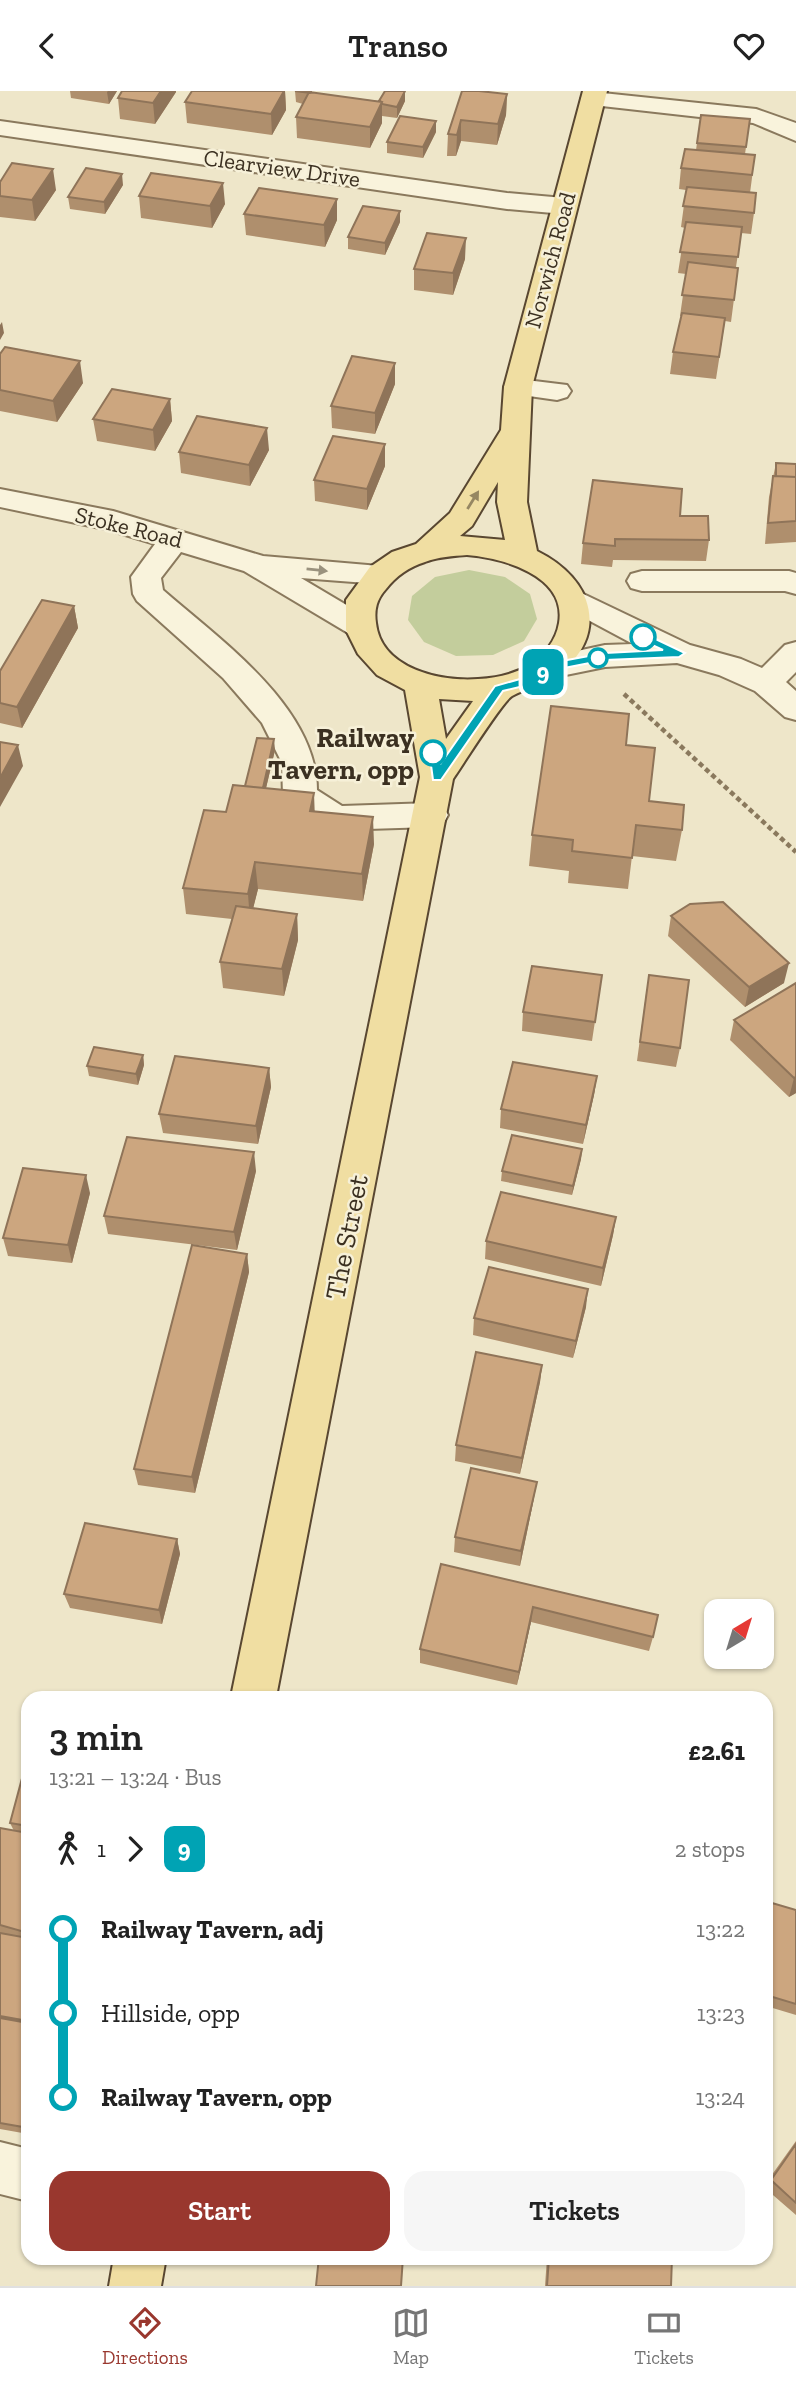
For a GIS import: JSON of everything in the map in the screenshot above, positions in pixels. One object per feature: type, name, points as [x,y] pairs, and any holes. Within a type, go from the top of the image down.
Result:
[{"type":"main road","name":"Norwich Road","points":[[523,556],[512,502],[517,387],[594,95]]},
{"type":"main road","name":"Norwich Road","points":[[427,550],[461,519],[515,431]]},
{"type":"main road","points":[[467,545],[498,549],[523,556],[553,574],[573,599],[577,624],[570,642],[551,667],[524,682],[499,689],[464,691],[420,683],[400,675],[381,661],[363,639],[359,626],[362,597],[380,574],[408,556],[427,550],[467,545]]},
{"type":"main road","name":"The Street","points":[[254,1691],[431,815],[437,777],[420,683]]},
{"type":"main road","name":"The Street","points":[[437,777],[499,689]]},
{"type":"main road","points":[[135,2286],[139,2265]]},
{"type":"street","points":[[594,95],[755,116],[778,123],[796,134]]},
{"type":"street","name":"Clearview Drive","points":[[1,119],[506,201],[564,206]]},
{"type":"street","points":[[517,387],[557,391]]},
{"type":"street","points":[[0,528],[9,500]]},
{"type":"street","name":"Stoke Road","points":[[9,500],[113,521],[255,564],[380,574]]},
{"type":"street","points":[[174,538],[146,577],[148,594],[241,677],[281,723],[299,764],[300,795],[336,818],[431,815]]},
{"type":"street","name":"Stoke Road","points":[[255,564],[359,626]]},
{"type":"street","points":[[642,581],[789,580],[796,584]]},
{"type":"street","points":[[573,599],[616,625],[679,653],[730,667],[766,683],[796,709]]},
{"type":"street","points":[[551,667],[605,656],[679,653]]},
{"type":"street","points":[[766,683],[796,653]]},
{"type":"street","points":[[0,2168],[21,2173]]},
{"type":"path","points":[[617,688],[796,852]]},
{"type":"green space","points":[[469,570],[505,577],[530,594],[537,619],[524,641],[493,655],[456,656],[424,642],[408,620],[412,596],[435,577]]},
{"type":"building","points":[[122,91],[161,91],[153,103],[118,98]]},
{"type":"building","points":[[192,91],[284,91],[271,114],[185,102]]},
{"type":"building","points":[[385,91],[405,91],[397,107],[379,101]]},
{"type":"building","points":[[462,91],[507,94],[498,124],[461,120],[457,135],[448,134]]},
{"type":"building","points":[[309,92],[382,102],[370,127],[296,117]]},
{"type":"building","points":[[701,115],[750,119],[746,147],[697,143]]},
{"type":"building","points":[[400,116],[436,121],[423,147],[387,142]]},
{"type":"building","points":[[685,149],[755,155],[752,175],[681,168]]},
{"type":"building","points":[[12,163],[53,169],[32,200],[0,196],[0,182]]},
{"type":"building","points":[[86,168],[122,174],[104,202],[68,197]]},
{"type":"building","points":[[151,173],[223,183],[210,206],[139,196]]},
{"type":"building","points":[[687,187],[756,193],[754,213],[683,206]]},
{"type":"building","points":[[259,188],[337,199],[324,225],[244,214]]},
{"type":"building","points":[[363,206],[400,211],[385,243],[348,237]]},
{"type":"building","points":[[686,222],[742,227],[738,257],[680,252]]},
{"type":"building","points":[[427,233],[466,238],[453,273],[414,269]]},
{"type":"building","points":[[688,262],[738,268],[734,300],[682,295]]},
{"type":"building","points":[[682,313],[725,318],[719,357],[673,352]]},
{"type":"building","points":[[5,347],[80,361],[53,401],[0,390],[0,354]]},
{"type":"building","points":[[352,356],[395,363],[375,413],[331,406]]},
{"type":"building","points":[[112,389],[170,399],[153,430],[93,419]]},
{"type":"building","points":[[197,416],[267,428],[249,465],[179,452]]},
{"type":"building","points":[[333,436],[385,444],[367,489],[314,480]]},
{"type":"building","points":[[776,463],[796,464],[796,477],[776,476]]},
{"type":"building","points":[[773,476],[796,477],[796,521],[768,523]]},
{"type":"building","points":[[593,480],[682,489],[680,516],[708,516],[709,540],[615,539],[615,546],[583,543]]},
{"type":"building","points":[[42,600],[74,606],[17,707],[0,703],[0,671]]},
{"type":"building","points":[[551,706],[629,714],[626,745],[655,748],[649,801],[684,805],[682,830],[636,825],[632,858],[572,851],[573,840],[532,835]]},
{"type":"building","points":[[257,738],[274,739],[263,788],[245,786]]},
{"type":"building","points":[[0,742],[18,745],[0,778]]},
{"type":"building","points":[[233,785],[314,793],[310,811],[373,817],[362,874],[255,862],[248,894],[183,888],[204,810],[226,812]]},
{"type":"building","points":[[723,902],[789,963],[749,987],[671,916],[690,904]]},
{"type":"building","points":[[236,906],[297,914],[282,969],[220,962]]},
{"type":"building","points":[[532,966],[602,975],[595,1022],[523,1012]]},
{"type":"building","points":[[649,975],[689,980],[680,1048],[640,1042]]},
{"type":"building","points":[[796,983],[796,1077],[794,1078],[734,1020]]},
{"type":"building","points":[[94,1047],[143,1055],[136,1074],[87,1066]]},
{"type":"building","points":[[175,1056],[269,1068],[256,1126],[159,1114]]},
{"type":"building","points":[[513,1062],[597,1076],[586,1125],[501,1109]]},
{"type":"building","points":[[512,1135],[582,1149],[573,1186],[502,1171]]},
{"type":"building","points":[[127,1137],[254,1152],[234,1232],[104,1216]]},
{"type":"building","points":[[23,1168],[86,1175],[68,1245],[3,1238]]},
{"type":"building","points":[[501,1192],[616,1217],[603,1268],[486,1241]]},
{"type":"building","points":[[192,1245],[247,1254],[192,1477],[134,1469]]},
{"type":"building","points":[[489,1267],[588,1289],[576,1341],[474,1318]]},
{"type":"building","points":[[476,1352],[542,1365],[522,1458],[456,1445]]},
{"type":"building","points":[[471,1468],[537,1482],[521,1551],[455,1537]]},
{"type":"building","points":[[85,1523],[177,1539],[159,1610],[64,1594]]},
{"type":"building","points":[[441,1564],[658,1615],[653,1637],[533,1607],[519,1672],[420,1649]]},
{"type":"building","points":[[21,1782],[21,1825],[10,1823]]},
{"type":"building","points":[[0,1828],[21,1832],[21,1931],[0,1925]]},
{"type":"building","points":[[773,1903],[796,1910],[796,2004],[773,1997]]},
{"type":"building","points":[[0,1933],[21,1937],[21,2020],[0,2016]]},
{"type":"building","points":[[0,2018],[21,2022],[21,2127],[0,2123]]},
{"type":"building","points":[[796,2144],[796,2203],[773,2182],[773,2177]]},
{"type":"building","points":[[318,2265],[402,2265],[401,2286],[316,2286]]},
{"type":"building","points":[[548,2265],[672,2265],[671,2286],[547,2286]]},
{"type":"bus line","name":"9","points":[[433,753],[437,777],[499,689],[524,682],[551,667],[605,656],[679,653],[643,637]]},
{"type":"place","name":"Railway Tavern, opp","points":[[433,753]]}]
